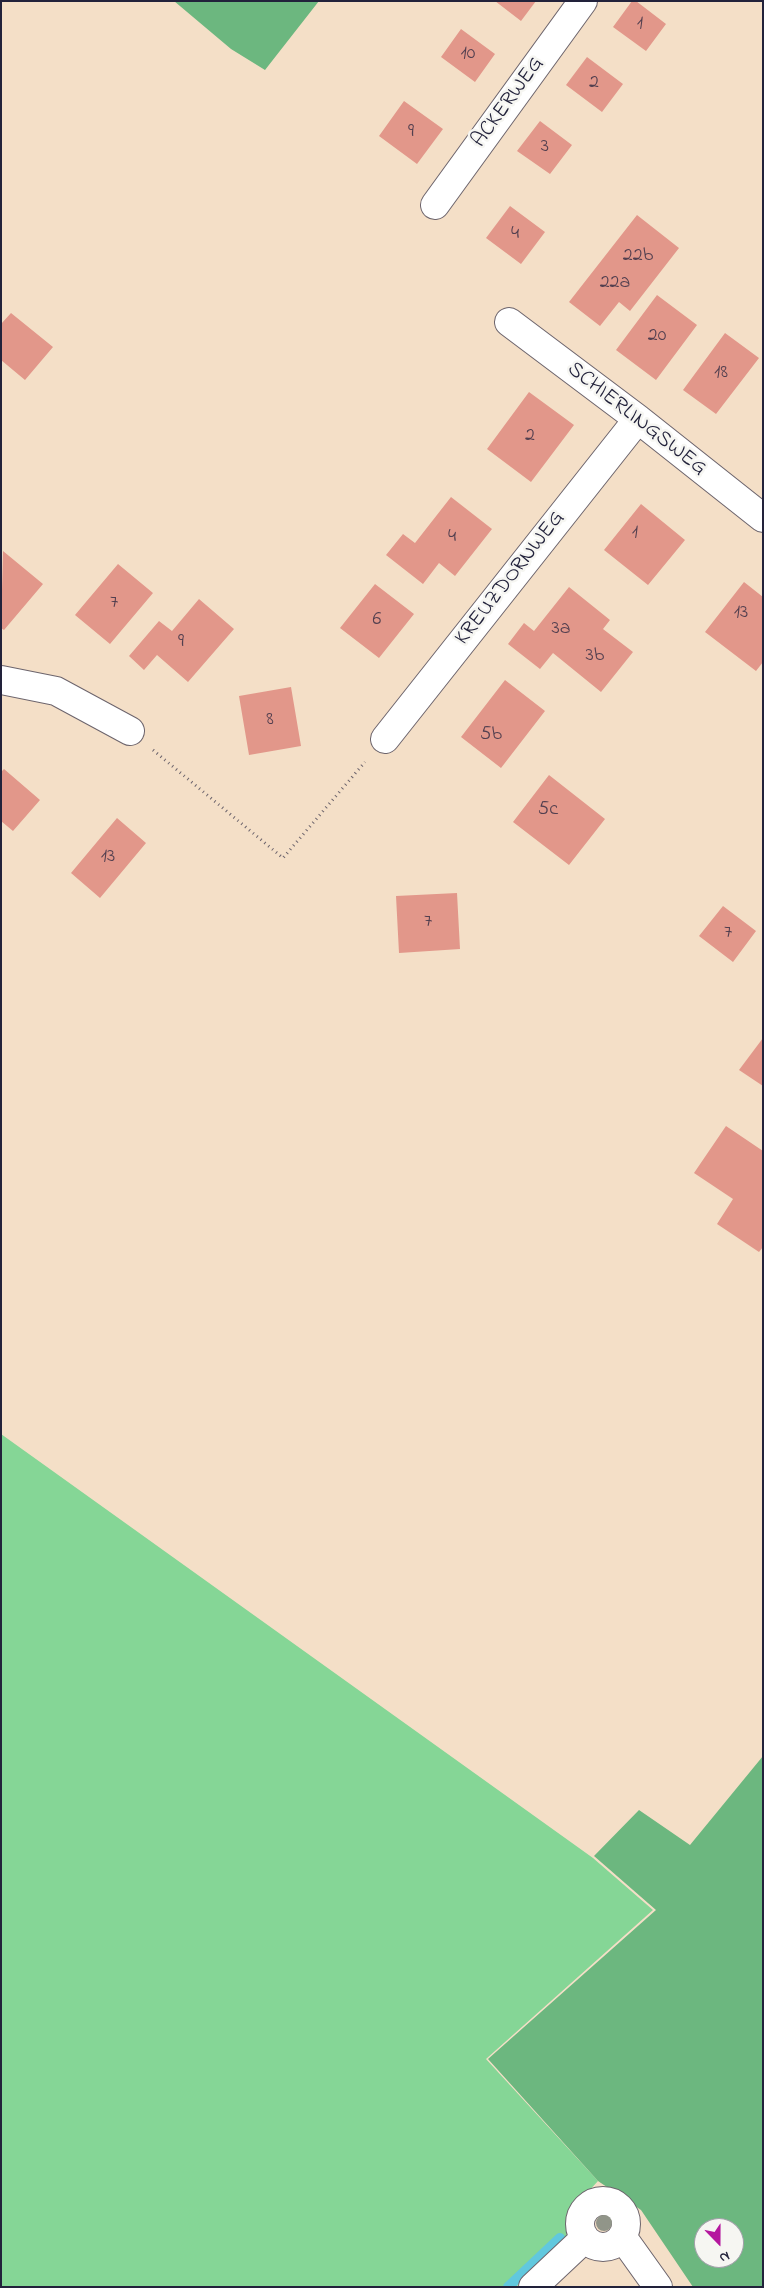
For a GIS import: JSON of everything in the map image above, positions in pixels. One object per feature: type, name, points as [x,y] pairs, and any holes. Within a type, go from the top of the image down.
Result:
[{"type":"street","name":"ACKERWEG","points":[[435,205],[583,1]]},
{"type":"street","name":"SCHIERLINGSWEG","points":[[509,322],[638,419],[763,518]]},
{"type":"street","name":"KREUZDORNWEG","points":[[385,739],[638,419]]},
{"type":"street","points":[[1,680],[56,692],[130,731]]},
{"type":"street","points":[[605,2200],[614,2203],[622,2210],[626,2219],[626,2229],[623,2238],[616,2244],[604,2248],[593,2246],[584,2239],[579,2228],[580,2216],[586,2208],[594,2202],[605,2200]]},
{"type":"street","points":[[623,2238],[658,2287]]},
{"type":"street","points":[[533,2287],[584,2239]]},
{"type":"path","points":[[130,731],[283,858],[385,739]]},
{"type":"green space","points":[[174,1],[319,1],[265,70],[231,49]]},
{"type":"green space","points":[[1,1434],[593,1858],[653,1910],[486,2059],[598,2181],[575,2206],[565,2240],[516,2287],[1,2287]]},
{"type":"green space","points":[[763,1756],[763,2287],[693,2287],[641,2210],[598,2181],[488,2059],[656,1910],[594,1856],[639,1810],[690,1845]]},
{"type":"building","points":[[495,1],[536,1],[521,21]]},
{"type":"building","points":[[632,1],[636,1],[666,24],[646,51],[613,27]]},
{"type":"building","points":[[461,29],[495,54],[475,82],[441,57]]},
{"type":"building","points":[[587,57],[623,84],[602,112],[566,85]]},
{"type":"building","points":[[404,101],[443,129],[417,164],[379,136]]},
{"type":"building","points":[[540,121],[572,145],[550,174],[517,151]]},
{"type":"building","points":[[510,206],[545,232],[521,264],[486,238]]},
{"type":"building","points":[[637,215],[679,248],[630,311],[619,302],[600,326],[569,302]]},
{"type":"building","points":[[657,295],[697,325],[656,380],[616,350]]},
{"type":"building","points":[[11,313],[53,347],[25,380],[1,360],[1,324]]},
{"type":"building","points":[[725,333],[759,358],[716,414],[683,390]]},
{"type":"building","points":[[529,392],[574,425],[531,482],[487,449]]},
{"type":"building","points":[[451,497],[492,529],[455,576],[439,563],[423,584],[386,555],[403,534],[415,543]]},
{"type":"building","points":[[641,504],[685,540],[648,585],[604,550]]},
{"type":"building","points":[[3,551],[43,584],[4,630],[1,628]]},
{"type":"building","points":[[118,564],[153,593],[110,644],[75,615]]},
{"type":"building","points":[[744,582],[763,597],[763,662],[756,671],[705,632]]},
{"type":"building","points":[[375,584],[414,614],[379,658],[340,628]]},
{"type":"building","points":[[569,587],[610,620],[603,629],[633,652],[601,692],[553,653],[540,669],[508,644],[524,623],[534,631]]},
{"type":"building","points":[[199,599],[234,629],[188,682],[157,655],[144,670],[129,656],[159,621],[172,631]]},
{"type":"building","points":[[505,680],[545,711],[501,768],[461,737]]},
{"type":"building","points":[[291,687],[301,746],[249,755],[239,696]]},
{"type":"building","points":[[4,769],[40,800],[13,831],[1,821],[1,772]]},
{"type":"building","points":[[549,775],[605,819],[569,865],[513,822]]},
{"type":"building","points":[[117,818],[146,843],[100,898],[71,873]]},
{"type":"building","points":[[457,893],[460,949],[399,953],[396,896]]},
{"type":"building","points":[[723,906],[756,931],[733,962],[699,936]]},
{"type":"building","points":[[763,1038],[763,1086],[739,1070]]},
{"type":"building","points":[[726,1126],[763,1151],[763,1247],[759,1252],[717,1224],[733,1199],[694,1173]]},
{"type":"waterway","points":[[508,2287],[560,2238]]}]
